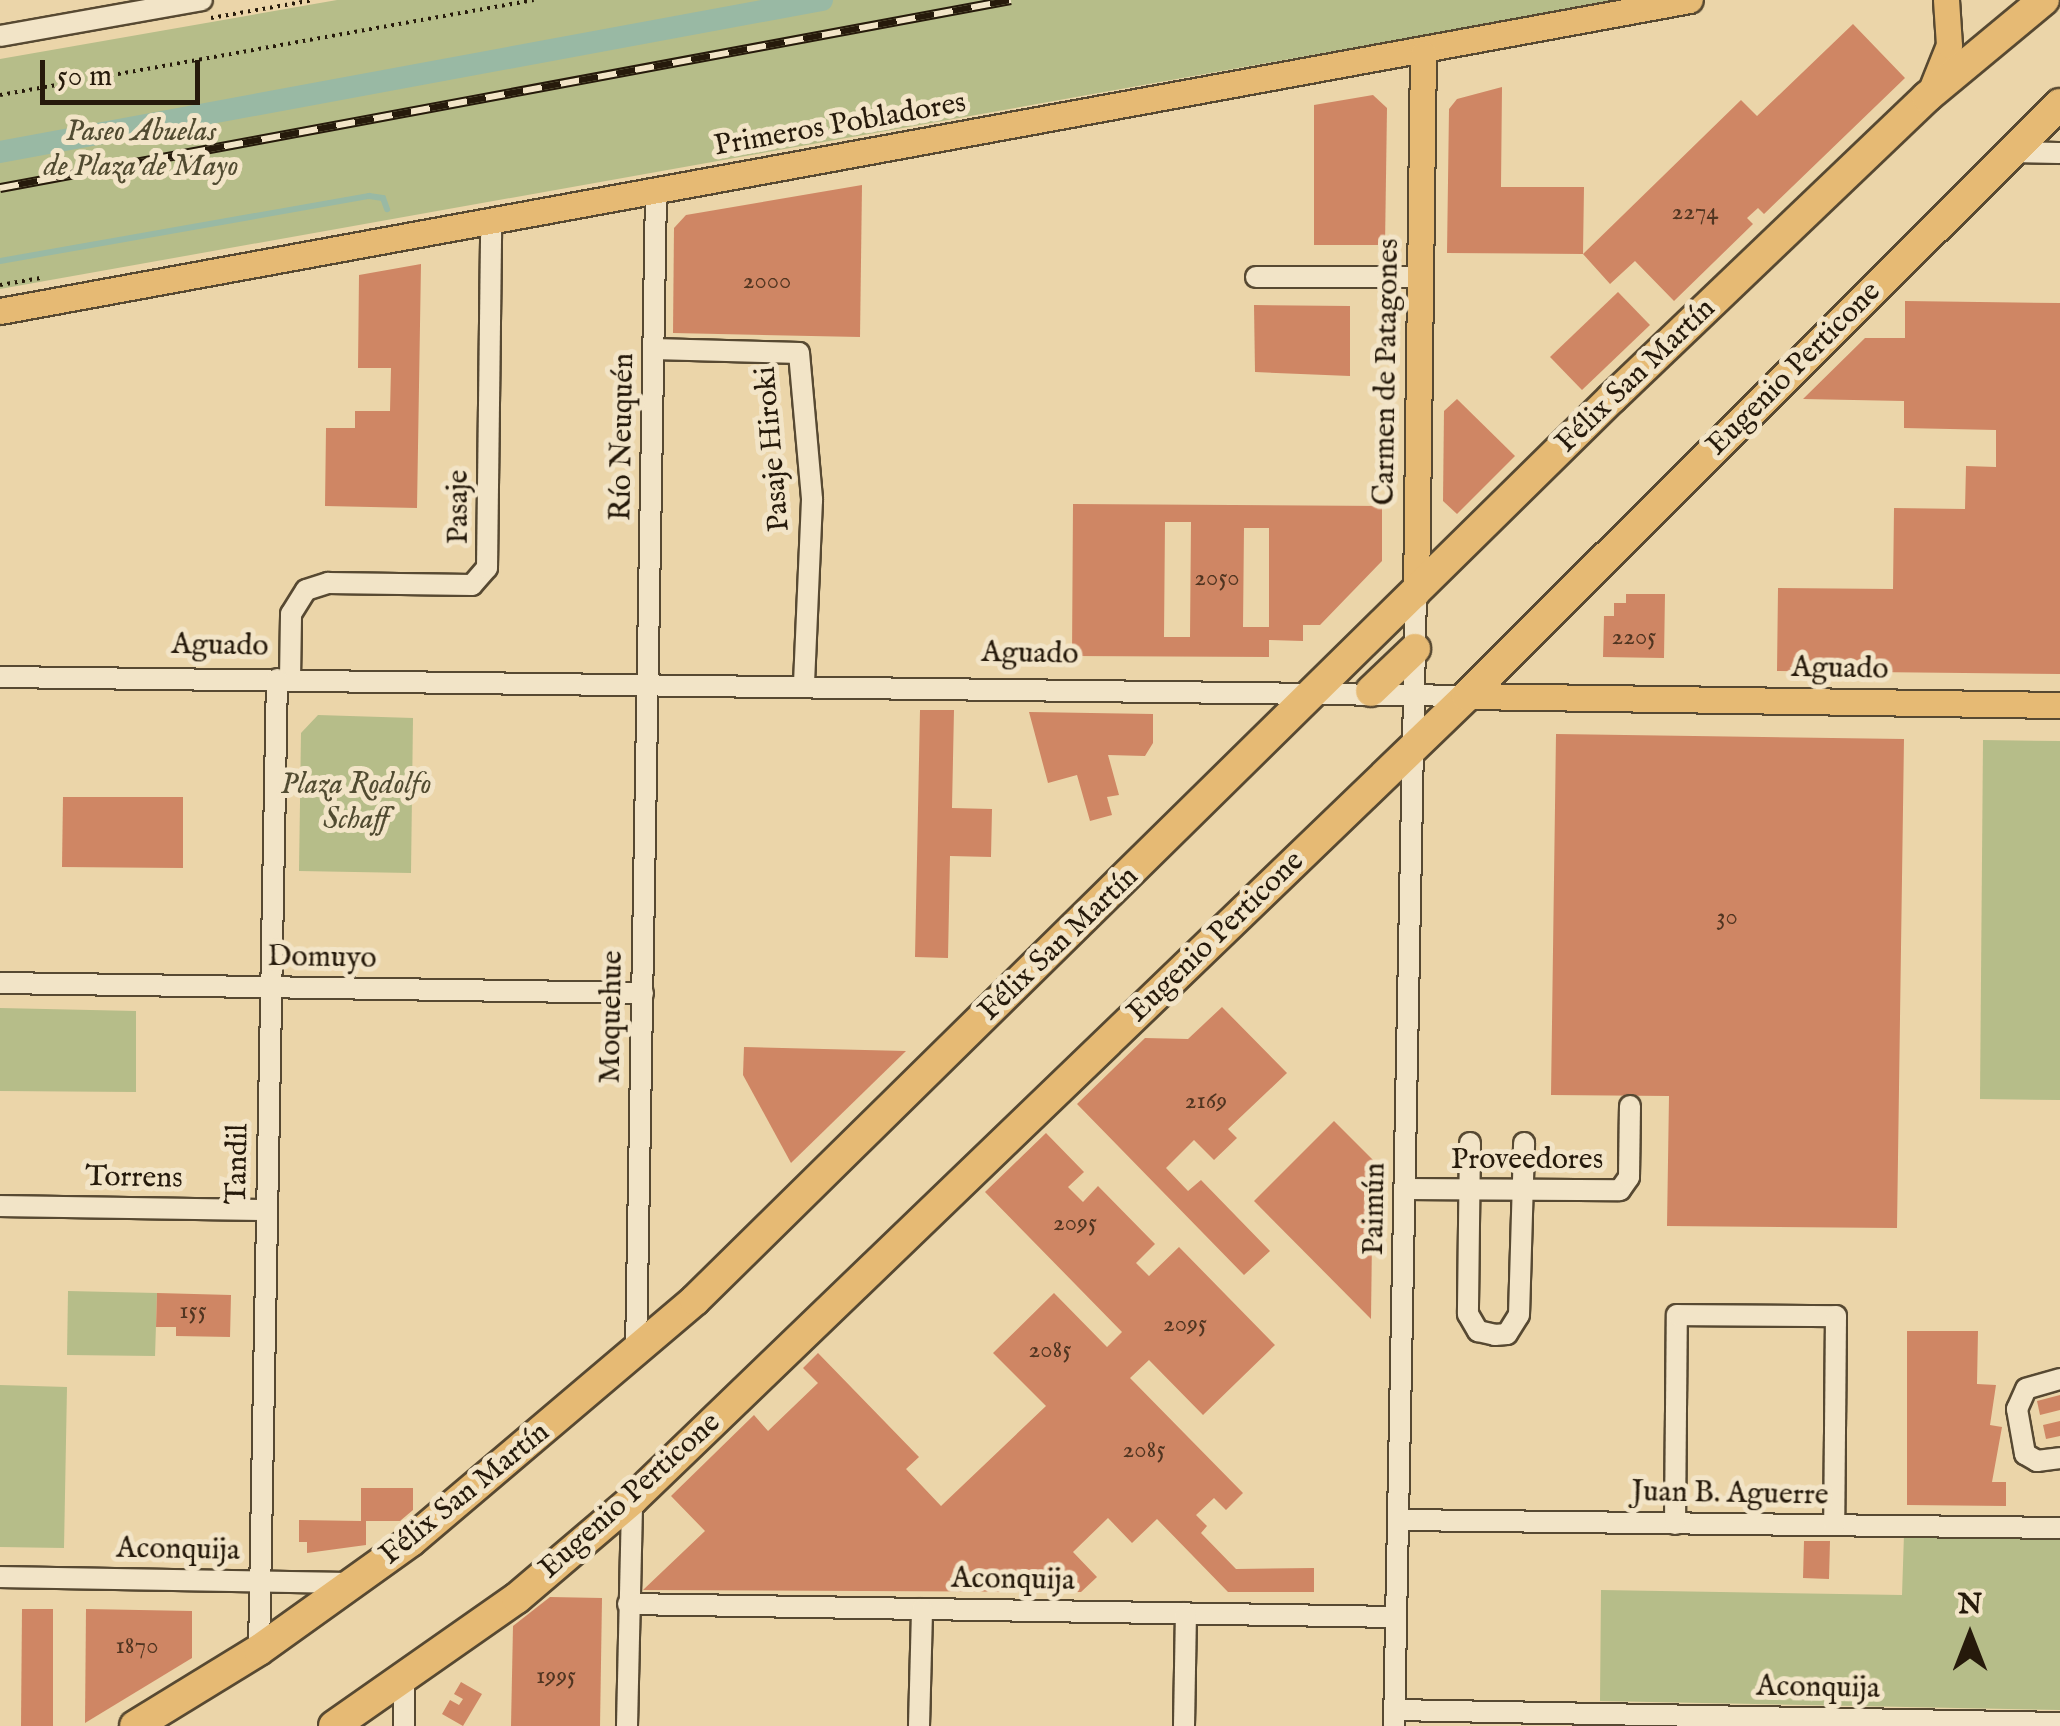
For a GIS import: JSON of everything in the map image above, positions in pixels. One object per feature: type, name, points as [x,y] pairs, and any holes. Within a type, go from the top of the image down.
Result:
[{"type":"highway","name":"Félix San Martín","points":[[135,1726],[258,1650],[355,1583],[636,1351],[1927,97],[2044,0]]},
{"type":"highway","name":"Eugenio Perticone","points":[[334,1726],[516,1598],[632,1500],[1467,696],[2060,104]]},
{"type":"highway","points":[[1370,692],[1415,649]]},
{"type":"main road","name":"Primeros Pobladores","points":[[0,311],[1424,53],[1690,0]]},
{"type":"main road","name":"Félix San Martín","points":[[1927,97],[1949,45],[1946,0]]},
{"type":"main road","name":"Carmen de Patagones","points":[[1416,594],[1424,53]]},
{"type":"main road","name":"Aguado","points":[[1467,696],[2060,705]]},
{"type":"street","points":[[0,36],[202,0]]},
{"type":"street","points":[[2012,152],[2060,153]]},
{"type":"street","name":"Río Neuquén","points":[[649,684],[656,191]]},
{"type":"street","name":"Pasaje","points":[[283,679],[291,614],[306,590],[328,582],[462,586],[478,582],[487,568],[492,221]]},
{"type":"street","points":[[1256,276],[1420,277]]},
{"type":"street","name":"Pasaje Hiroki","points":[[654,349],[798,353],[812,500],[804,685]]},
{"type":"street","name":"Carmen de Patagones","points":[[1414,692],[1416,594]]},
{"type":"street","name":"Aguado","points":[[0,676],[1319,690],[1467,696]]},
{"type":"street","name":"Tandil","points":[[258,1650],[271,987],[283,679]]},
{"type":"street","name":"Moquehue","points":[[636,1351],[649,684]]},
{"type":"street","name":"Paimún","points":[[1395,1718],[1414,692]]},
{"type":"street","name":"Domuyo","points":[[0,982],[643,993]]},
{"type":"street","name":"Proveedores","points":[[1405,1189],[1626,1187],[1630,1106]]},
{"type":"street","points":[[1470,1143],[1468,1314],[1478,1331],[1496,1335],[1507,1334],[1519,1315],[1524,1143]]},
{"type":"street","name":"Torrens","points":[[0,1206],[267,1210]]},
{"type":"street","points":[[1676,1524],[1677,1315],[1836,1316],[1834,1525]]},
{"type":"street","points":[[2060,1380],[2026,1389],[2017,1409],[2025,1454],[2037,1461],[2060,1458]]},
{"type":"street","points":[[627,1726],[632,1500]]},
{"type":"street","name":"Juan B. Aguerre","points":[[1399,1520],[2060,1528]]},
{"type":"street","name":"Aconquija","points":[[0,1577],[355,1583]]},
{"type":"street","name":"Aconquija","points":[[628,1604],[1396,1617]]},
{"type":"street","points":[[919,1726],[922,1609]]},
{"type":"street","points":[[1184,1726],[1186,1613]]},
{"type":"street","points":[[404,1678],[404,1726]]},
{"type":"street","name":"Aconquija","points":[[1395,1718],[2060,1723]]},
{"type":"path","points":[[0,95],[534,0]]},
{"type":"green space","name":"Paseo Abuelas de Plaza de Mayo","points":[[337,0],[1620,0],[0,289],[0,59]]},
{"type":"green space","name":"Plaza Rodolfo Schaff","points":[[318,715],[413,718],[411,873],[299,871],[301,733]]},
{"type":"green space","points":[[1983,740],[2060,741],[2060,1100],[1980,1099]]},
{"type":"green space","points":[[0,1008],[136,1011],[136,1092],[0,1091]]},
{"type":"green space","points":[[68,1291],[157,1293],[155,1356],[67,1355]]},
{"type":"green space","points":[[0,1385],[67,1387],[64,1548],[0,1547]]},
{"type":"green space","points":[[1904,1534],[2060,1538],[2060,1710],[1600,1701],[1601,1590],[1902,1595]]},
{"type":"building","points":[[1853,24],[1905,78],[1764,214],[1758,208],[1747,218],[1753,224],[1674,301],[1635,261],[1610,284],[1583,254],[1741,100],[1757,116]]},
{"type":"building","points":[[1502,87],[1501,187],[1584,187],[1583,254],[1447,253],[1449,109],[1457,99]]},
{"type":"building","points":[[1373,95],[1387,108],[1385,245],[1314,245],[1314,105]]},
{"type":"building","points":[[862,185],[860,337],[673,333],[674,228],[686,215]]},
{"type":"building","points":[[421,264],[417,508],[325,506],[326,428],[355,428],[355,411],[390,411],[391,368],[358,368],[359,275]]},
{"type":"building","points":[[1618,292],[1650,325],[1582,390],[1550,357]]},
{"type":"building","points":[[1905,301],[2060,303],[2060,674],[1777,671],[1778,588],[1893,589],[1894,508],[1965,509],[1966,466],[1996,467],[1996,430],[1904,428],[1904,401],[1803,399],[1865,338],[1905,338]]},
{"type":"building","points":[[1254,305],[1350,306],[1350,376],[1255,372]]},
{"type":"building","points":[[1457,399],[1515,456],[1457,514],[1443,501],[1444,411]]},
{"type":"building","points":[[1073,504],[1382,506],[1382,561],[1320,625],[1303,625],[1303,641],[1269,640],[1269,657],[1072,656]],"holes":[[[1165,522],[1191,522],[1190,637],[1164,637]],[[1244,528],[1269,528],[1269,627],[1243,627]]]},
{"type":"building","points":[[1626,594],[1665,594],[1664,658],[1603,657],[1604,616],[1614,616],[1614,603],[1626,603]]},
{"type":"building","points":[[920,710],[954,710],[952,808],[992,809],[991,857],[950,856],[948,958],[915,957]]},
{"type":"building","points":[[1029,712],[1153,714],[1153,743],[1145,756],[1108,755],[1119,795],[1107,797],[1112,815],[1090,821],[1077,775],[1048,783]]},
{"type":"building","points":[[1556,734],[1904,739],[1897,1228],[1667,1226],[1669,1096],[1551,1095]]},
{"type":"building","points":[[63,797],[183,797],[183,868],[62,867]]},
{"type":"building","points":[[1222,1007],[1287,1073],[1228,1129],[1237,1138],[1214,1160],[1194,1140],[1166,1168],[1188,1191],[1201,1180],[1270,1251],[1244,1275],[1077,1104],[1145,1038],[1188,1039]]},
{"type":"building","points":[[744,1047],[906,1051],[791,1163],[743,1075]]},
{"type":"building","points":[[1334,1121],[1373,1160],[1371,1319],[1254,1201]]},
{"type":"building","points":[[1046,1133],[1084,1172],[1068,1187],[1083,1202],[1098,1186],[1155,1244],[1136,1263],[1149,1276],[1179,1247],[1275,1345],[1203,1415],[1149,1360],[1130,1378],[1243,1493],[1226,1510],[1214,1498],[1196,1515],[1207,1526],[1201,1533],[1236,1569],[1314,1568],[1314,1592],[1228,1592],[1157,1519],[1132,1543],[1108,1518],[1073,1552],[1097,1577],[1081,1592],[643,1590],[705,1531],[671,1496],[754,1415],[768,1431],[818,1383],[803,1368],[818,1353],[919,1457],[906,1469],[941,1506],[1046,1406],[993,1353],[1054,1293],[1107,1347],[1122,1332],[985,1192]]},
{"type":"building","points":[[157,1293],[231,1295],[230,1337],[176,1336],[176,1327],[156,1327]]},
{"type":"building","points":[[1907,1331],[1978,1331],[1977,1384],[1996,1385],[1990,1425],[2002,1427],[1992,1482],[2006,1482],[2006,1506],[1907,1505]]},
{"type":"building","points":[[2060,1395],[2060,1410],[2040,1415],[2037,1401]]},
{"type":"building","points":[[2060,1421],[2060,1436],[2046,1439],[2043,1425]]},
{"type":"building","points":[[361,1488],[413,1488],[413,1510],[400,1521],[366,1521],[366,1545],[307,1553],[307,1542],[299,1542],[299,1520],[361,1521]]},
{"type":"building","points":[[1804,1541],[1830,1541],[1829,1579],[1803,1578]]},
{"type":"building","points":[[550,1597],[602,1598],[600,1726],[511,1726],[513,1626]]},
{"type":"building","points":[[22,1609],[53,1609],[53,1726],[21,1726]]},
{"type":"building","points":[[86,1609],[192,1611],[192,1658],[85,1723]]},
{"type":"building","points":[[461,1682],[482,1694],[463,1726],[442,1714],[450,1700],[459,1705],[463,1699],[454,1694]]},
{"type":"waterway","points":[[0,152],[822,0]]},
{"type":"waterway","points":[[0,261],[369,196],[383,198],[387,209]]},
{"type":"railway","points":[[0,188],[1011,0]]}]
